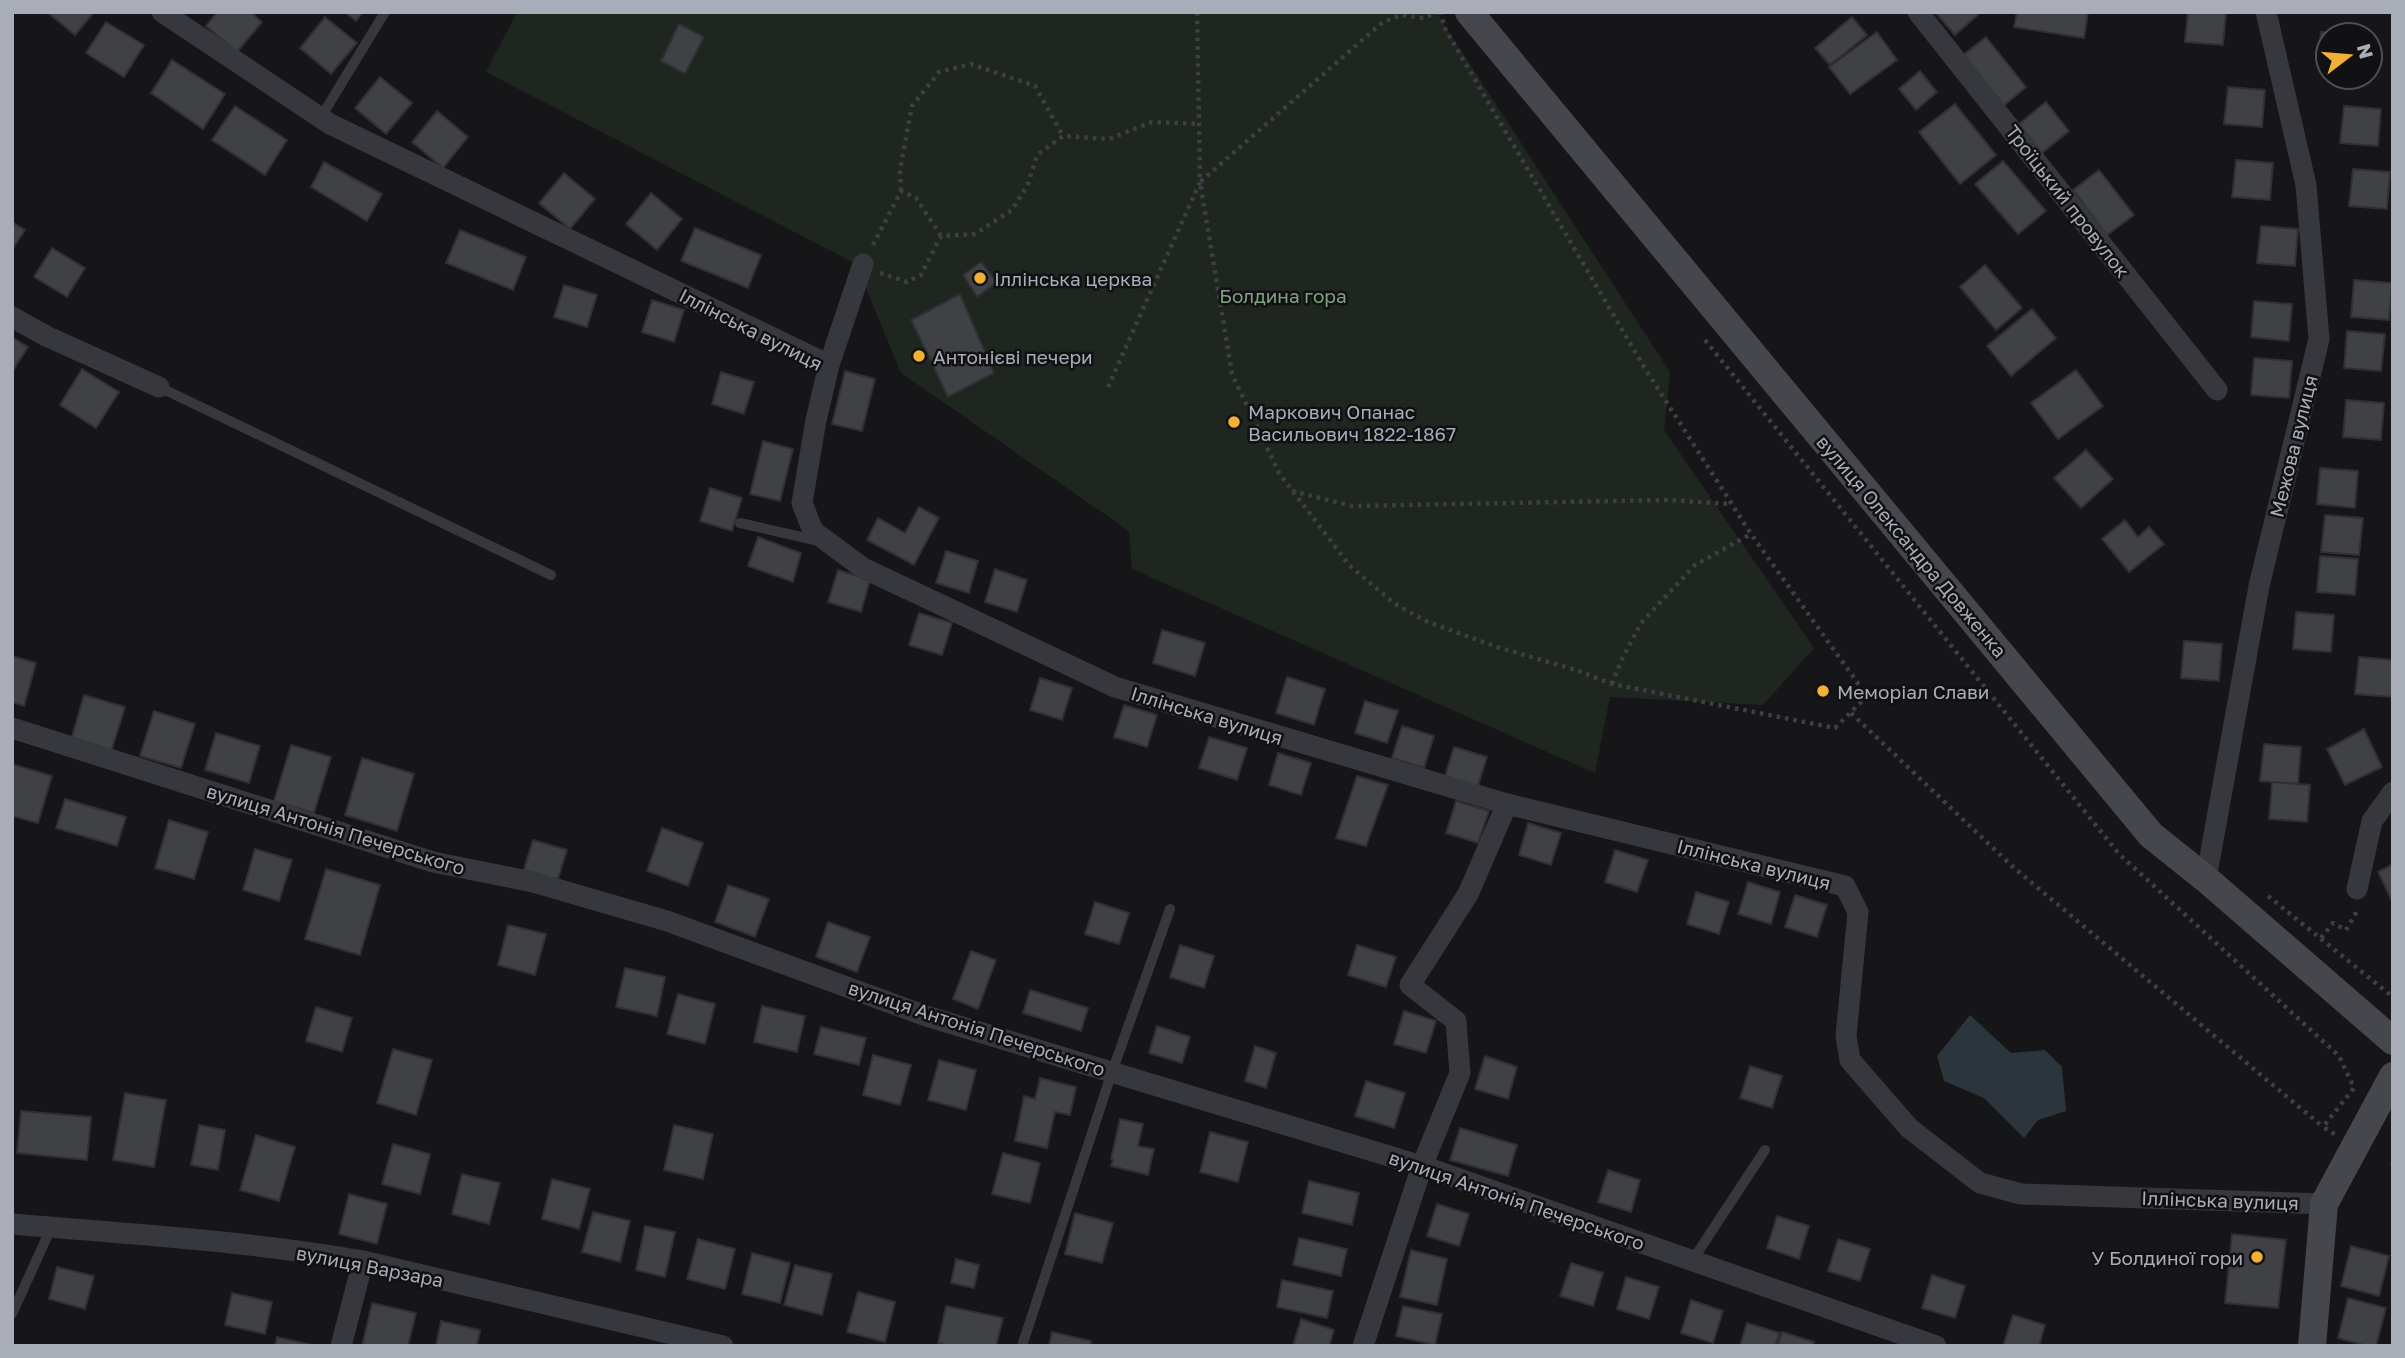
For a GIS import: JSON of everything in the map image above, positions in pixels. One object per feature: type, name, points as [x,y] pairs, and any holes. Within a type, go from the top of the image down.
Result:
[{"type":"main road","name":"вулиця Олександра Довженка","points":[[1469,12],[2151,835],[2206,878],[2393,1041]]},
{"type":"main road","points":[[2312,1346],[2325,1204],[2393,1076]]},
{"type":"street","name":"Іллінська вулиця","points":[[162,12],[321,117],[830,365],[816,420],[802,503],[813,531],[863,568],[1115,687],[1507,804],[1845,886],[1858,912],[1846,1036],[1850,1060],[1909,1128],[1980,1183],[2021,1194],[2325,1204]]},
{"type":"street","name":"Троїцький провулок","points":[[1918,12],[2217,390]]},
{"type":"street","name":"Межова вулиця","points":[[2206,878],[2259,586],[2319,339],[2306,186],[2266,12]]},
{"type":"street","points":[[830,365],[863,264]]},
{"type":"street","points":[[12,317],[46,336],[159,387]]},
{"type":"street","name":"вулиця Антонія Печерського","points":[[12,728],[433,862],[533,882],[667,921],[926,1016],[1422,1166],[1936,1346]]},
{"type":"street","points":[[2357,890],[2372,821],[2393,792]]},
{"type":"street","points":[[1363,1346],[1422,1166],[1460,1073],[1456,1021],[1410,985],[1468,894],[1507,804]]},
{"type":"street","name":"вулиця Варзара","points":[[12,1224],[314,1252],[363,1261],[723,1346]]},
{"type":"street","points":[[341,1346],[363,1261]]},
{"type":"lane","points":[[321,117],[385,12]]},
{"type":"lane","points":[[159,387],[551,575]]},
{"type":"lane","points":[[740,523],[829,543]]},
{"type":"lane","points":[[1022,1346],[1112,1072],[1170,909]]},
{"type":"lane","points":[[1692,1261],[1765,1150]]},
{"type":"lane","points":[[12,1314],[51,1228]]},
{"type":"path","points":[[1108,387],[1200,182],[1383,22],[1401,15],[1423,18],[1440,12],[1444,27],[1644,368],[1751,534],[1867,696],[1835,728],[1612,684],[1428,622],[1395,604],[1349,565],[1279,473],[1232,374],[1200,182],[1197,12]]},
{"type":"path","points":[[863,264],[901,191],[900,169],[912,106],[939,72],[971,64],[1035,86],[1063,135]]},
{"type":"path","points":[[942,236],[975,234],[1012,210],[1028,184],[1037,155],[1063,135],[1109,139],[1152,122],[1199,124]]},
{"type":"path","points":[[901,191],[916,198],[942,236]]},
{"type":"path","points":[[907,282],[921,275],[942,236]]},
{"type":"path","points":[[1291,491],[1352,506],[1667,500],[1732,504]]},
{"type":"path","points":[[1612,684],[1641,623],[1695,565],[1751,534]]},
{"type":"path","points":[[1851,713],[2013,867],[2323,1127]]},
{"type":"path","points":[[2261,890],[2393,997]]},
{"type":"path","points":[[2321,938],[2333,923],[2346,930],[2355,915],[2357,890]]},
{"type":"green space","name":"Болдина гора","points":[[517,12],[1436,12],[1670,372],[1664,430],[1814,648],[1763,705],[1610,697],[1595,773],[1132,569],[1129,531],[901,373],[856,264],[486,72]]},
{"type":"shaded area","points":[[1970,1015],[2011,1053],[2045,1050],[2062,1067],[2066,1111],[2038,1120],[2024,1138],[1984,1098],[1944,1081],[1937,1056]]},
{"type":"building","points":[[47,12],[94,12],[75,35]]},
{"type":"building","points":[[217,12],[251,12],[262,22],[237,52],[206,26]]},
{"type":"building","points":[[345,12],[363,12],[356,21]]},
{"type":"building","points":[[1935,12],[1981,12],[1955,35]]},
{"type":"building","points":[[2017,12],[2088,12],[2084,38],[2014,27]]},
{"type":"building","points":[[2188,12],[2226,12],[2223,45],[2185,42]]},
{"type":"building","points":[[325,17],[357,43],[331,74],[300,48]]},
{"type":"building","points":[[1852,17],[1867,35],[1830,65],[1815,48]]},
{"type":"building","points":[[106,22],[144,45],[124,77],[86,53]]},
{"type":"building","points":[[679,24],[704,37],[685,74],[661,61]]},
{"type":"building","points":[[1877,32],[1897,60],[1850,94],[1829,67]]},
{"type":"building","points":[[1986,37],[2026,87],[2002,107],[1962,56]]},
{"type":"building","points":[[172,60],[225,94],[203,129],[151,93]]},
{"type":"building","points":[[1920,71],[1937,92],[1916,110],[1899,89]]},
{"type":"building","points":[[380,77],[412,103],[386,134],[355,108]]},
{"type":"building","points":[[2228,87],[2265,90],[2262,127],[2224,124]]},
{"type":"building","points":[[2046,102],[2069,131],[2042,153],[2019,124]]},
{"type":"building","points":[[1955,104],[1996,155],[1960,184],[1919,132]]},
{"type":"building","points":[[235,106],[287,140],[265,175],[212,140]]},
{"type":"building","points":[[2344,106],[2381,109],[2378,146],[2340,143]]},
{"type":"building","points":[[437,111],[468,137],[443,168],[412,142]]},
{"type":"building","points":[[2236,160],[2273,163],[2270,200],[2232,197]]},
{"type":"building","points":[[2003,161],[2046,211],[2018,234],[1975,184]]},
{"type":"building","points":[[324,162],[382,194],[367,221],[311,187]]},
{"type":"building","points":[[2353,169],[2390,172],[2387,209],[2349,206]]},
{"type":"building","points":[[2099,170],[2134,215],[2107,235],[2073,190]]},
{"type":"building","points":[[564,173],[595,199],[570,229],[539,203]]},
{"type":"building","points":[[651,193],[682,219],[657,250],[626,224]]},
{"type":"building","points":[[12,222],[25,230],[12,250]]},
{"type":"building","points":[[2261,226],[2298,229],[2295,266],[2257,263]]},
{"type":"building","points":[[695,228],[761,255],[748,288],[681,261]]},
{"type":"building","points":[[460,230],[526,257],[513,290],[446,263]]},
{"type":"building","points":[[52,248],[85,268],[67,297],[34,277]]},
{"type":"building","name":"Іллінська церква","points":[[981,262],[997,282],[977,297],[963,275]]},
{"type":"building","points":[[1985,265],[2022,308],[1996,330],[1960,287]]},
{"type":"building","points":[[2354,280],[2392,283],[2389,320],[2351,317]]},
{"type":"building","points":[[564,285],[597,295],[587,327],[554,317]]},
{"type":"building","points":[[960,294],[994,373],[948,397],[911,320]]},
{"type":"building","points":[[652,300],[684,310],[674,342],[642,332]]},
{"type":"building","points":[[2254,301],[2292,304],[2289,341],[2251,337]]},
{"type":"building","points":[[2032,309],[2056,338],[2011,376],[1987,346]]},
{"type":"building","points":[[2347,331],[2385,334],[2381,371],[2344,368]]},
{"type":"building","points":[[12,337],[28,347],[12,372]]},
{"type":"building","points":[[2254,358],[2292,361],[2289,398],[2251,395]]},
{"type":"building","points":[[82,369],[119,392],[96,428],[60,405]]},
{"type":"building","points":[[2076,370],[2103,406],[2058,439],[2031,403]]},
{"type":"building","points":[[845,371],[875,379],[862,431],[832,424]]},
{"type":"building","points":[[721,372],[754,382],[744,414],[712,404]]},
{"type":"building","points":[[2346,400],[2384,403],[2381,440],[2343,437]]},
{"type":"building","points":[[763,441],[793,449],[780,501],[750,494]]},
{"type":"building","points":[[2086,450],[2113,479],[2081,508],[2054,478]]},
{"type":"building","points":[[2320,468],[2358,471],[2355,508],[2317,504]]},
{"type":"building","points":[[710,488],[742,498],[732,531],[700,521]]},
{"type":"building","points":[[919,507],[939,518],[914,565],[867,540],[878,518],[905,533]]},
{"type":"building","points":[[2325,515],[2363,518],[2359,555],[2321,552]]},
{"type":"building","points":[[2125,520],[2138,537],[2149,527],[2164,544],[2129,572],[2102,539]]},
{"type":"building","points":[[758,537],[801,553],[793,582],[748,566]]},
{"type":"building","points":[[946,551],[978,561],[969,593],[936,583]]},
{"type":"building","points":[[2320,556],[2358,559],[2355,595],[2317,592]]},
{"type":"building","points":[[995,569],[1027,580],[1017,612],[985,602]]},
{"type":"building","points":[[838,570],[870,580],[861,612],[828,602]]},
{"type":"building","points":[[2296,612],[2334,615],[2331,652],[2293,649]]},
{"type":"building","points":[[919,613],[952,623],[942,655],[909,645]]},
{"type":"building","points":[[1162,630],[1205,643],[1195,676],[1153,663]]},
{"type":"building","points":[[2184,641],[2222,644],[2219,681],[2181,678]]},
{"type":"building","points":[[12,656],[36,663],[24,706],[12,702]]},
{"type":"building","points":[[2359,657],[2393,660],[2393,697],[2355,694]]},
{"type":"building","points":[[1287,677],[1325,689],[1314,725],[1276,713]]},
{"type":"building","points":[[1040,678],[1072,688],[1062,720],[1030,710]]},
{"type":"building","points":[[84,695],[125,707],[111,752],[71,740]]},
{"type":"building","points":[[1365,701],[1398,711],[1387,743],[1355,733]]},
{"type":"building","points":[[1124,705],[1157,715],[1147,747],[1114,737]]},
{"type":"building","points":[[154,711],[195,724],[181,768],[140,756]]},
{"type":"building","points":[[1402,726],[1434,736],[1424,768],[1392,758]]},
{"type":"building","points":[[2364,729],[2382,767],[2345,785],[2327,749]]},
{"type":"building","points":[[216,733],[260,746],[249,783],[205,770]]},
{"type":"building","points":[[1209,737],[1247,748],[1237,780],[1199,768]]},
{"type":"building","points":[[2264,744],[2301,747],[2298,784],[2260,781]]},
{"type":"building","points":[[291,745],[331,757],[314,813],[274,801]]},
{"type":"building","points":[[1454,747],[1487,757],[1477,789],[1444,779]]},
{"type":"building","points":[[1278,753],[1311,763],[1301,795],[1269,785]]},
{"type":"building","points":[[362,758],[414,774],[397,831],[345,815]]},
{"type":"building","points":[[12,764],[52,776],[38,823],[12,816]]},
{"type":"building","points":[[1357,776],[1388,785],[1366,846],[1336,838]]},
{"type":"building","points":[[2272,782],[2310,785],[2307,822],[2269,819]]},
{"type":"building","points":[[65,799],[126,817],[117,846],[56,828]]},
{"type":"building","points":[[1456,801],[1489,811],[1478,843],[1446,833]]},
{"type":"building","points":[[169,820],[208,832],[194,879],[155,868]]},
{"type":"building","points":[[1528,823],[1561,833],[1551,865],[1519,855]]},
{"type":"building","points":[[662,828],[703,843],[688,886],[647,871]]},
{"type":"building","points":[[533,840],[567,850],[557,882],[523,872]]},
{"type":"building","points":[[255,849],[292,860],[279,901],[243,890]]},
{"type":"building","points":[[1615,850],[1648,860],[1637,892],[1605,882]]},
{"type":"building","points":[[2393,864],[2393,903],[2378,872]]},
{"type":"building","points":[[326,869],[380,885],[360,955],[305,939]]},
{"type":"building","points":[[1748,882],[1780,892],[1771,924],[1738,914]]},
{"type":"building","points":[[728,885],[769,899],[755,937],[715,922]]},
{"type":"building","points":[[1696,892],[1729,902],[1719,934],[1687,924]]},
{"type":"building","points":[[1795,895],[1827,905],[1817,937],[1785,927]]},
{"type":"building","points":[[1095,902],[1129,913],[1119,944],[1085,934]]},
{"type":"building","points":[[828,922],[870,937],[857,972],[816,957]]},
{"type":"building","points":[[508,925],[546,934],[535,975],[498,965]]},
{"type":"building","points":[[1180,945],[1214,956],[1204,988],[1170,977]]},
{"type":"building","points":[[1357,945],[1396,957],[1386,987],[1348,975]]},
{"type":"building","points":[[971,951],[996,960],[978,1009],[953,999]]},
{"type":"building","points":[[625,968],[665,977],[657,1016],[616,1007]]},
{"type":"building","points":[[1030,990],[1088,1008],[1081,1031],[1023,1013]]},
{"type":"building","points":[[678,994],[715,1004],[705,1044],[667,1034]]},
{"type":"building","points":[[762,1006],[805,1016],[797,1052],[754,1042]]},
{"type":"building","points":[[316,1007],[352,1018],[342,1052],[306,1041]]},
{"type":"building","points":[[1404,1011],[1436,1021],[1426,1053],[1394,1044]]},
{"type":"building","points":[[1157,1026],[1190,1037],[1182,1063],[1149,1053]]},
{"type":"building","points":[[821,1027],[866,1038],[859,1065],[814,1054]]},
{"type":"building","points":[[1255,1046],[1276,1053],[1266,1088],[1245,1081]]},
{"type":"building","points":[[393,1049],[432,1060],[416,1115],[377,1103]]},
{"type":"building","points":[[873,1055],[911,1065],[900,1105],[863,1095]]},
{"type":"building","points":[[1485,1056],[1517,1067],[1508,1099],[1475,1089]]},
{"type":"building","points":[[939,1060],[976,1070],[966,1110],[928,1100]]},
{"type":"building","points":[[1750,1066],[1782,1076],[1772,1108],[1740,1098]]},
{"type":"building","points":[[1040,1078],[1076,1087],[1070,1115],[1055,1112],[1047,1148],[1015,1141],[1024,1096],[1035,1099]]},
{"type":"building","points":[[1366,1081],[1405,1093],[1394,1128],[1355,1116]]},
{"type":"building","points":[[125,1093],[166,1100],[154,1167],[113,1160]]},
{"type":"building","points":[[21,1111],[91,1117],[87,1160],[17,1153]]},
{"type":"building","points":[[1120,1119],[1143,1124],[1138,1146],[1154,1149],[1148,1175],[1111,1166]]},
{"type":"building","points":[[199,1125],[225,1130],[218,1170],[191,1165]]},
{"type":"building","points":[[674,1125],[713,1134],[703,1179],[664,1170]]},
{"type":"building","points":[[1460,1128],[1517,1145],[1508,1176],[1450,1160]]},
{"type":"building","points":[[1210,1132],[1248,1142],[1238,1182],[1200,1172]]},
{"type":"building","points":[[256,1135],[295,1147],[279,1201],[240,1190]]},
{"type":"building","points":[[393,1144],[430,1154],[420,1194],[382,1184]]},
{"type":"building","points":[[1003,1153],[1040,1163],[1030,1203],[992,1194]]},
{"type":"building","points":[[1608,1170],[1640,1180],[1631,1212],[1598,1202]]},
{"type":"building","points":[[462,1174],[500,1183],[489,1224],[452,1214]]},
{"type":"building","points":[[552,1179],[590,1189],[579,1229],[542,1219]]},
{"type":"building","points":[[1309,1181],[1359,1193],[1352,1225],[1302,1213]]},
{"type":"building","points":[[349,1194],[387,1204],[377,1244],[339,1234]]},
{"type":"building","points":[[1437,1204],[1469,1214],[1459,1246],[1427,1236]]},
{"type":"building","points":[[593,1212],[630,1221],[620,1262],[582,1252]]},
{"type":"building","points":[[1075,1213],[1113,1223],[1102,1263],[1065,1254]]},
{"type":"building","points":[[1777,1216],[1809,1226],[1799,1259],[1767,1248]]},
{"type":"building","points":[[645,1226],[675,1232],[665,1277],[636,1270]]},
{"type":"building","name":"У Болдиної гори","points":[[2232,1234],[2286,1240],[2278,1308],[2225,1303]]},
{"type":"building","points":[[1299,1238],[1347,1249],[1341,1276],[1293,1265]]},
{"type":"building","points":[[698,1239],[735,1249],[725,1289],[687,1279]]},
{"type":"building","points":[[1838,1239],[1870,1249],[1860,1281],[1828,1271]]},
{"type":"building","points":[[2351,1246],[2389,1256],[2379,1296],[2341,1286]]},
{"type":"building","points":[[1411,1250],[1447,1259],[1437,1305],[1400,1297]]},
{"type":"building","points":[[752,1253],[790,1263],[780,1303],[742,1294]]},
{"type":"building","points":[[956,1259],[979,1265],[974,1288],[951,1283]]},
{"type":"building","points":[[1571,1263],[1603,1273],[1593,1306],[1560,1296]]},
{"type":"building","points":[[795,1265],[832,1274],[822,1315],[784,1305]]},
{"type":"building","points":[[57,1267],[94,1276],[85,1309],[49,1299]]},
{"type":"building","points":[[1932,1275],[1965,1286],[1955,1318],[1922,1308]]},
{"type":"building","points":[[1626,1277],[1659,1287],[1649,1319],[1617,1309]]},
{"type":"building","points":[[1282,1280],[1333,1291],[1327,1318],[1277,1307]]},
{"type":"building","points":[[858,1292],[895,1302],[885,1342],[847,1332]]},
{"type":"building","points":[[232,1293],[272,1302],[265,1334],[225,1325]]},
{"type":"building","points":[[2348,1298],[2386,1308],[2376,1346],[2338,1338]]},
{"type":"building","points":[[1691,1300],[1723,1311],[1713,1343],[1681,1333]]},
{"type":"building","points":[[372,1303],[416,1313],[408,1346],[362,1346]]},
{"type":"building","points":[[946,1306],[1003,1318],[996,1346],[950,1346],[938,1343]]},
{"type":"building","points":[[1403,1306],[1442,1314],[1435,1345],[1396,1336]]},
{"type":"building","points":[[2013,1315],[2045,1325],[2039,1346],[2003,1346]]},
{"type":"building","points":[[1301,1319],[1334,1330],[1329,1346],[1293,1346]]},
{"type":"building","points":[[441,1321],[480,1330],[477,1346],[436,1346]]},
{"type":"building","points":[[1747,1323],[1780,1333],[1775,1346],[1740,1346]]},
{"type":"building","points":[[1052,1332],[1091,1341],[1090,1346],[1049,1346]]},
{"type":"building","points":[[1782,1332],[1814,1342],[1813,1346],[1777,1346]]},
{"type":"building","points":[[277,1337],[316,1346],[275,1346]]},
{"type":"place","name":"Іллінська церква","points":[[980,278]]},
{"type":"place","name":"Антонієві печери","points":[[919,356]]},
{"type":"place","name":"Маркович Опанас Васильович 1822-1867","points":[[1234,422]]},
{"type":"place","name":"Меморіал Слави","points":[[1823,691]]},
{"type":"place","name":"У Болдиної гори","points":[[2257,1257]]}]
